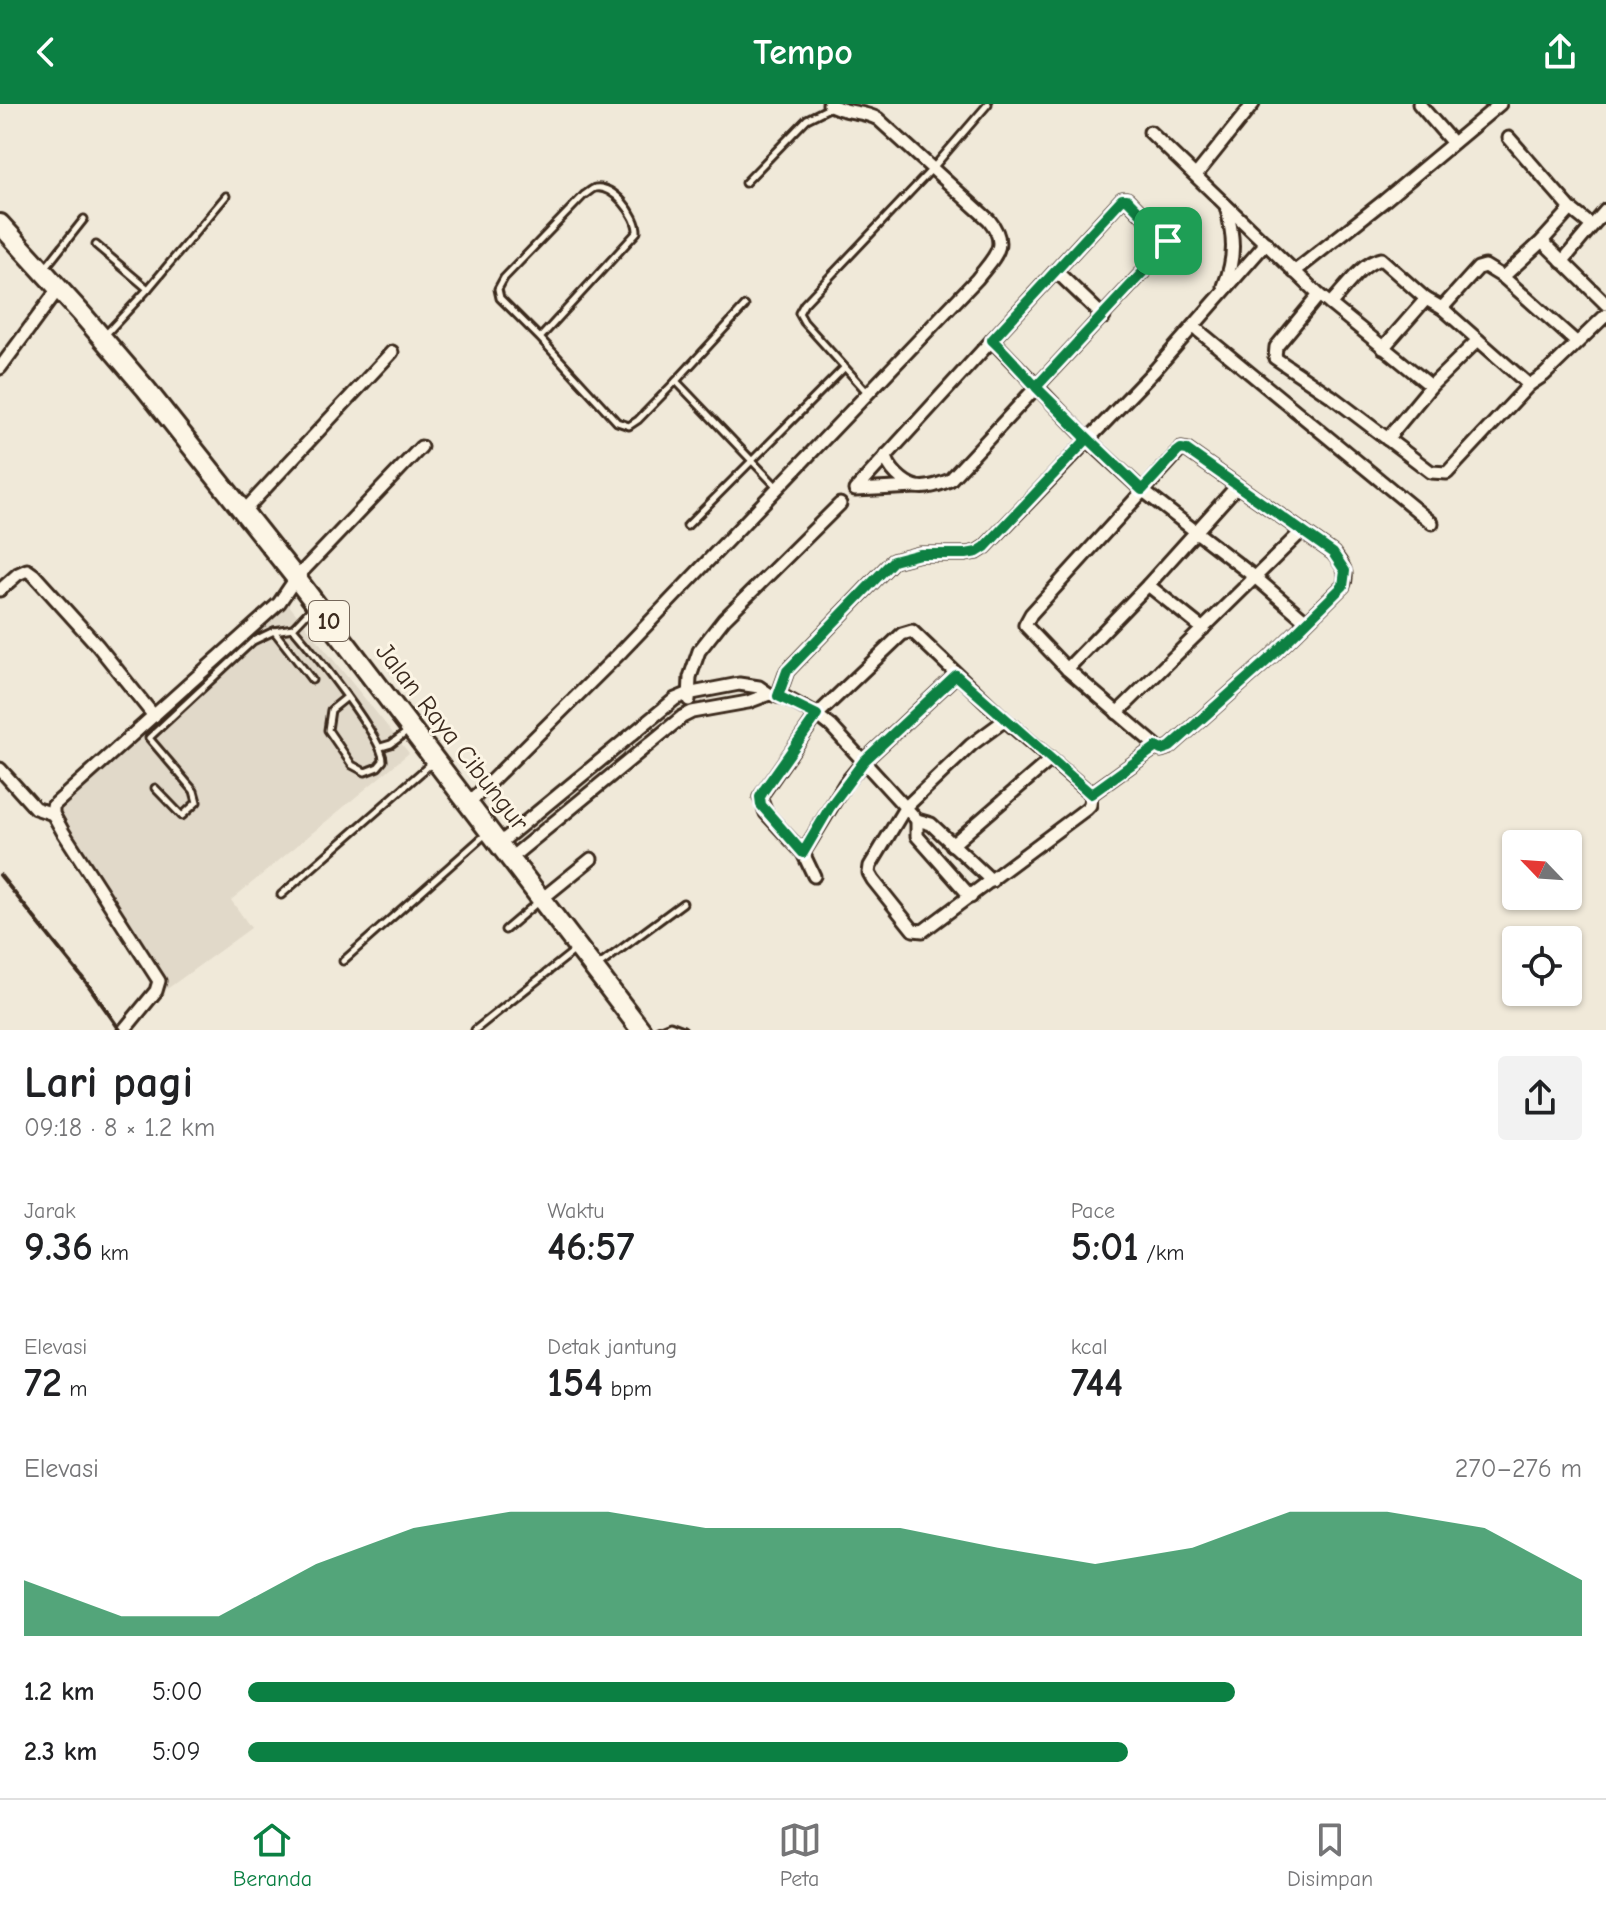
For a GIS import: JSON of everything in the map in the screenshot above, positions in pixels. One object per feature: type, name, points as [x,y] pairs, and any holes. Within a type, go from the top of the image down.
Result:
[{"type":"highway","name":"Jalan Raya Cibungur","points":[[0,224],[102,338],[296,578],[470,802],[641,1030]]},
{"type":"street","points":[[1196,175],[1253,104]]},
{"type":"street","points":[[1419,104],[1452,142]]},
{"type":"street","points":[[1294,272],[1500,104]]},
{"type":"street","points":[[470,802],[622,651],[977,279],[997,254],[1001,241],[989,220],[878,119],[866,112],[852,112],[830,105]]},
{"type":"street","points":[[1150,132],[1319,295],[1431,386]]},
{"type":"street","points":[[1509,138],[1571,209],[1592,226]]},
{"type":"street","points":[[1122,199],[1127,199],[1166,238],[1168,245],[950,480],[930,487],[855,490],[1057,272],[1122,199]]},
{"type":"street","points":[[1220,296],[1234,255],[1235,242],[1226,205]]},
{"type":"street","points":[[1503,277],[1571,209]]},
{"type":"street","points":[[1562,262],[1606,210]]},
{"type":"street","points":[[1542,241],[1606,304]]},
{"type":"street","points":[[500,844],[619,768],[692,712],[774,695],[787,671],[893,561],[920,554],[977,552],[998,534],[1194,327],[1266,243]]},
{"type":"street","points":[[1330,304],[1367,265],[1381,259],[1529,385]]},
{"type":"street","points":[[1442,308],[1478,268],[1485,266],[1503,277],[1576,342]]},
{"type":"street","points":[[1057,272],[1104,317]]},
{"type":"street","points":[[0,368],[59,288]]},
{"type":"street","points":[[1319,295],[1276,347],[1275,358],[1431,472],[1447,473],[1529,385],[1544,375],[1606,315]]},
{"type":"street","points":[[1383,348],[1426,299]]},
{"type":"street","points":[[1194,327],[1432,523]]},
{"type":"street","points":[[992,340],[1087,439],[1142,490],[1197,530],[1306,621]]},
{"type":"street","points":[[1387,439],[1431,386],[1478,340]]},
{"type":"street","points":[[243,512],[392,352]]},
{"type":"street","points":[[124,1030],[137,1025],[159,981],[52,808],[279,603],[296,578],[421,447]]},
{"type":"street","points":[[1181,449],[1237,486],[1333,553],[1342,564],[1346,578],[1343,586],[1227,698],[1170,747],[1161,750],[1067,669],[1029,632],[1026,621],[1181,449]]},
{"type":"street","points":[[886,455],[892,469],[916,487]]},
{"type":"street","points":[[1067,669],[1237,486]]},
{"type":"street","points":[[692,712],[687,694],[699,651],[724,619],[840,504]]},
{"type":"street","points":[[1117,713],[1302,531]]},
{"type":"street","points":[[0,590],[27,570],[34,575],[98,646],[154,716]]},
{"type":"street","points":[[1148,585],[1203,629]]},
{"type":"street","points":[[814,876],[803,853],[766,813],[760,797],[817,715],[907,631],[912,631],[1005,720],[1091,794]]},
{"type":"street","points":[[803,853],[830,807],[864,761],[956,675]]},
{"type":"street","points":[[500,844],[675,699],[739,684],[759,687],[817,715],[917,820],[931,824],[992,881]]},
{"type":"street","points":[[1005,720],[971,745],[905,808],[870,866],[869,873],[873,880],[913,930],[923,931],[971,897],[1086,809],[1090,805],[1091,794],[1156,747]]},
{"type":"street","points":[[608,753],[619,768]]},
{"type":"street","points":[[952,845],[1050,760]]},
{"type":"street","points":[[0,769],[35,808],[53,814]]},
{"type":"street","points":[[917,820],[917,836],[971,897]]},
{"type":"street","points":[[543,898],[591,859]]},
{"type":"lane","points":[[867,393],[799,313],[988,104]]},
{"type":"lane","points":[[745,183],[807,119],[830,105]]},
{"type":"lane","points":[[540,338],[637,232],[633,215],[619,198],[606,189],[595,188],[584,195],[504,278],[498,289],[500,298],[617,422],[629,426],[638,420],[745,306]]},
{"type":"lane","points":[[102,338],[148,289],[226,196]]},
{"type":"lane","points":[[43,271],[84,219]]},
{"type":"lane","points":[[96,245],[148,289]]},
{"type":"lane","points":[[687,526],[844,367]]},
{"type":"lane","points":[[676,381],[777,488]]},
{"type":"lane","points":[[155,788],[182,816],[197,802],[194,791],[149,738],[253,641],[274,631],[293,628],[316,605]]},
{"type":"lane","points":[[293,628],[347,697],[381,747],[383,761],[378,767],[365,772],[352,765],[328,730],[328,715],[336,704],[347,697]]},
{"type":"lane","points":[[274,631],[312,680]]},
{"type":"lane","points":[[381,747],[391,744],[412,728]]},
{"type":"lane","points":[[281,895],[436,759]]},
{"type":"lane","points":[[343,961],[500,844]]},
{"type":"lane","points":[[505,930],[543,898]]},
{"type":"lane","points":[[594,969],[683,903]]},
{"type":"lane","points":[[475,1030],[578,948]]},
{"type":"lane","points":[[658,1030],[670,1025],[683,1030]]},
{"type":"shaded area","points":[[288,604],[409,753],[231,900],[251,928],[167,989],[53,813]]},
{"type":"railway","points":[[0,875],[89,986],[120,1030]]},
{"type":"route","points":[[1168,241],[1127,199],[1122,199],[992,340],[1020,367],[1036,387],[1061,412],[1087,439],[1142,490],[1177,452],[1187,450],[1333,553],[1345,571],[1343,586],[1270,658],[1170,747],[1161,750],[1156,747],[1091,794],[956,675],[864,761],[845,784],[803,853],[766,813],[760,797],[817,715],[778,696],[787,671],[893,561],[920,554],[966,554],[985,547],[1087,439],[1036,387],[1104,317],[1168,245],[1168,241]]}]
